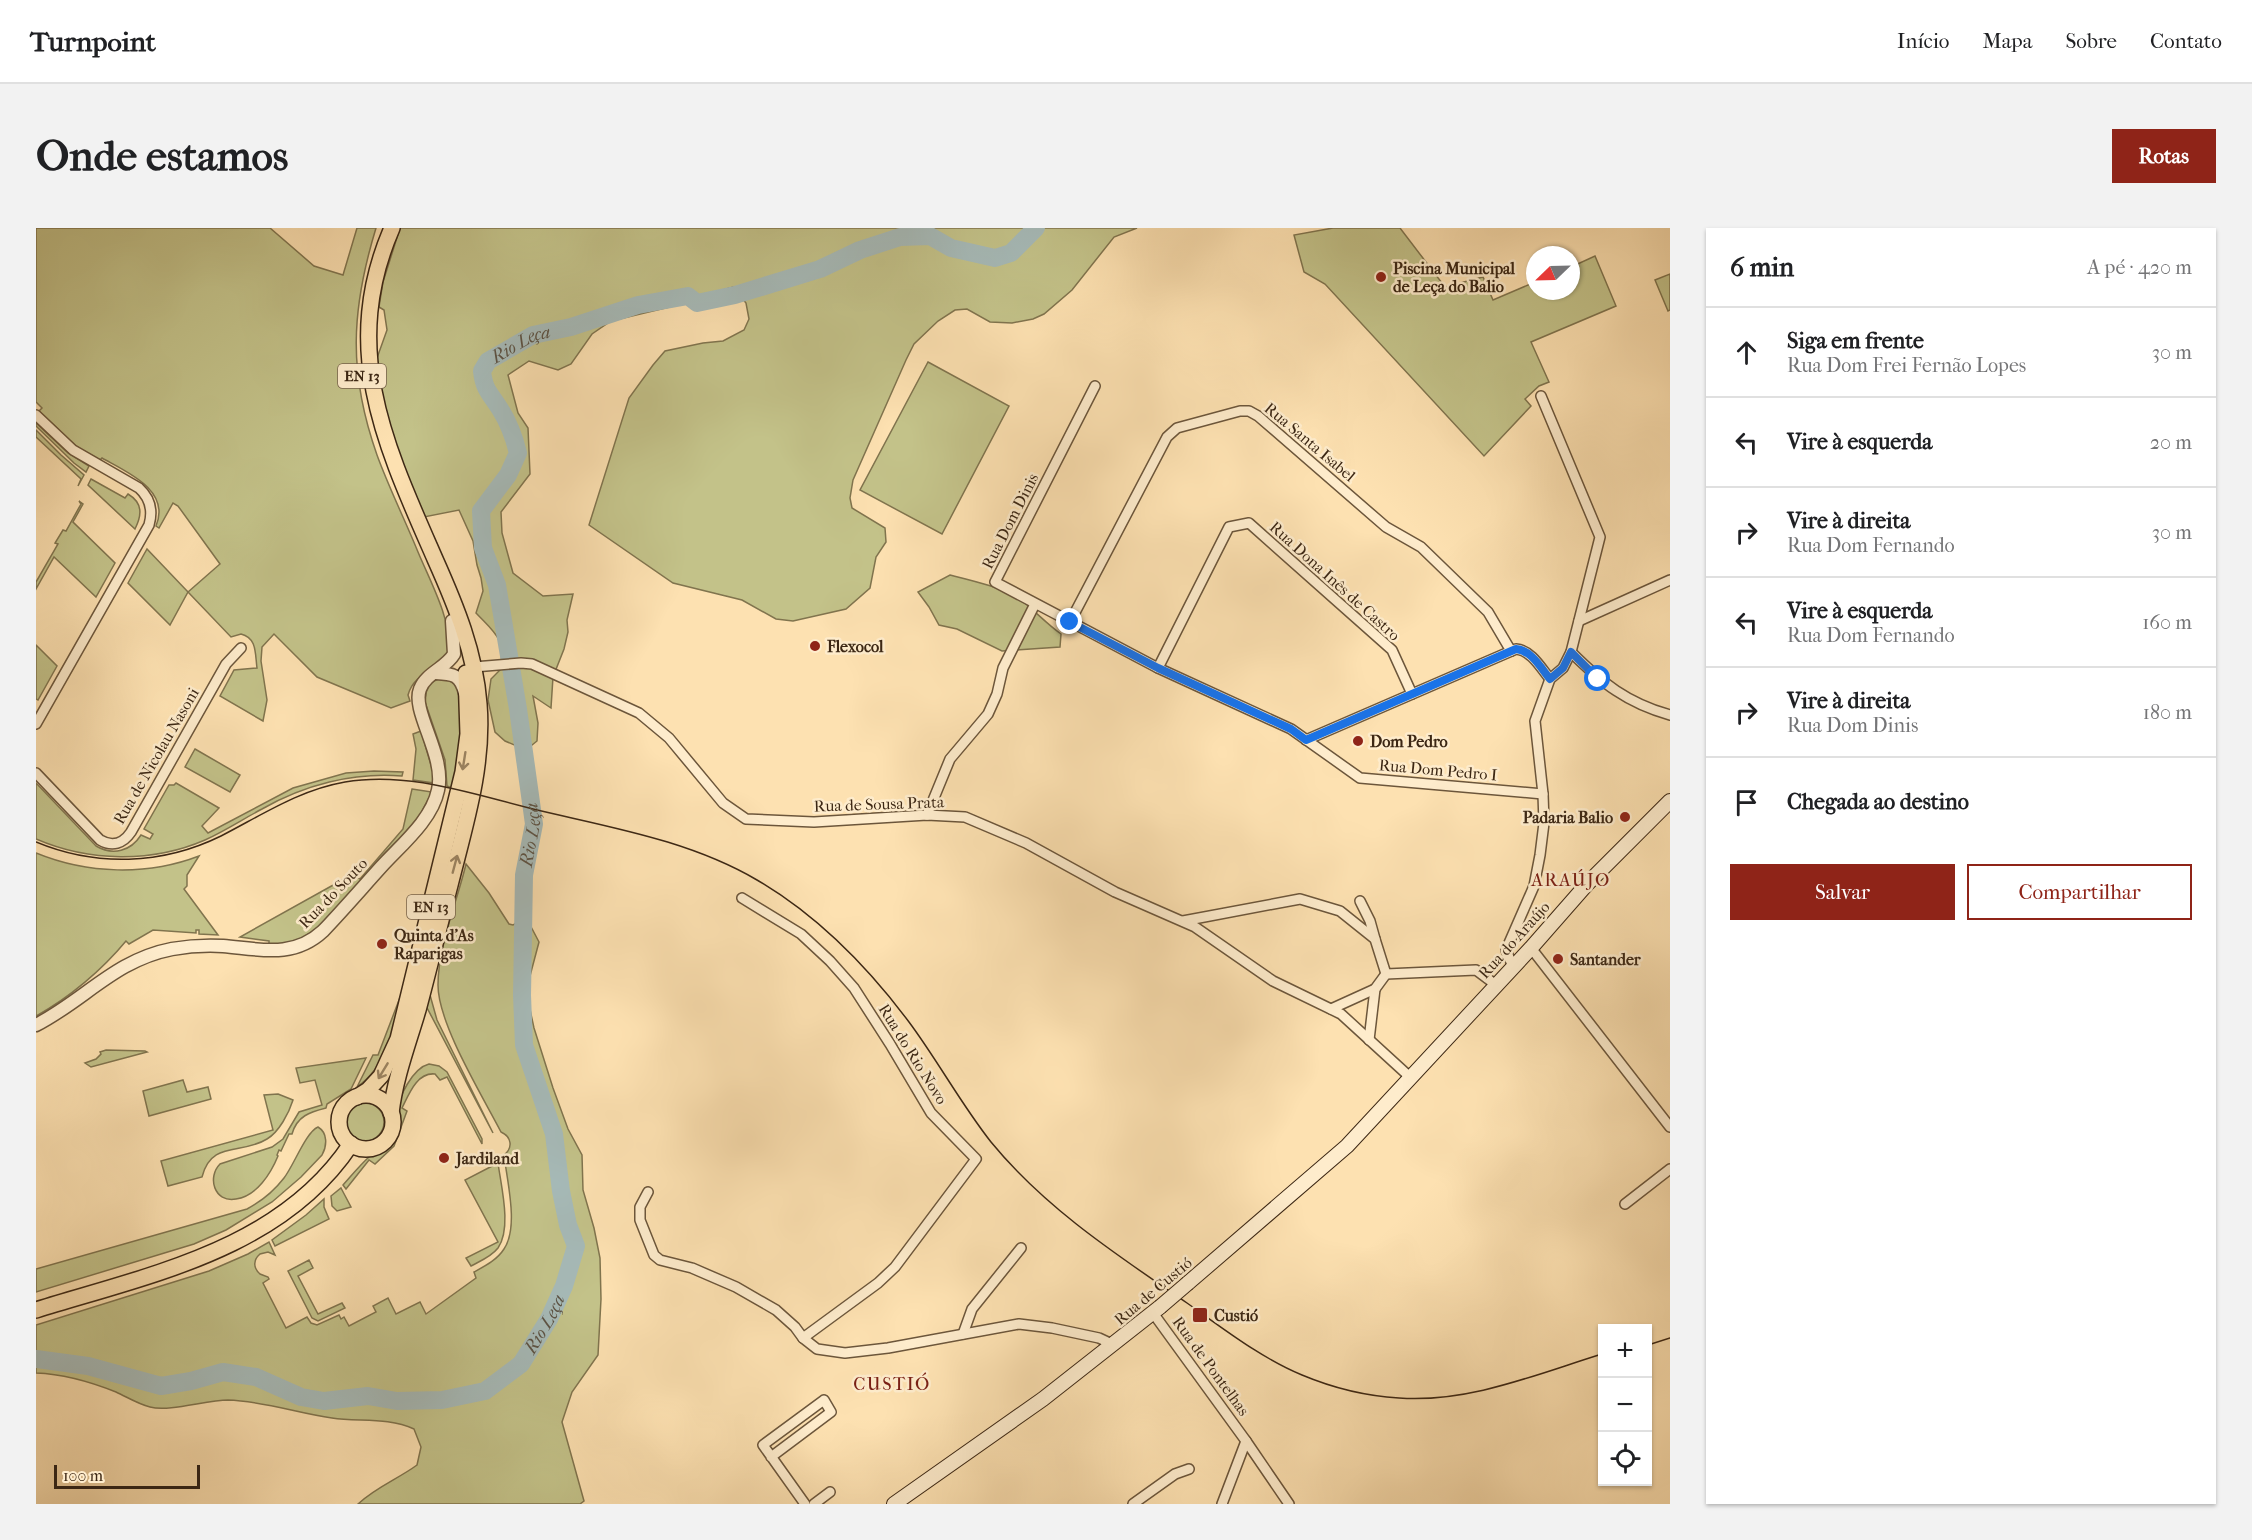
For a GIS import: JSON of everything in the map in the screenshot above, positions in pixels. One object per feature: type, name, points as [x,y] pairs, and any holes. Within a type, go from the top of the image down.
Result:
[{"type":"main road","name":"EN 13","points":[[382,228],[368,272],[363,301],[360,346],[364,393],[381,452],[452,621],[465,664],[468,683],[468,734],[463,772],[398,1039],[381,1076],[368,1090],[347,1103],[340,1116],[340,1130],[351,1144],[367,1149],[382,1143],[392,1129],[391,1113],[394,1092],[418,1008],[477,776],[480,724],[474,667],[458,612],[390,452],[372,391],[369,353],[370,311],[379,263],[392,228]]},
{"type":"main road","name":"Rua do Araújo","points":[[1411,1078],[1588,884],[1670,801]]},
{"type":"main road","name":"Rua de Custió","points":[[894,1504],[1043,1399],[1114,1345],[1317,1174],[1347,1146],[1411,1078]]},
{"type":"main road","points":[[357,1097],[367,1095],[377,1098],[386,1104],[391,1113]]},
{"type":"main road","points":[[36,1310],[190,1262],[235,1243],[271,1221],[294,1203],[322,1178],[351,1144]]},
{"type":"street","name":"Rua Dom Dinis","points":[[1095,386],[995,582],[1158,668],[1291,729],[1306,740]]},
{"type":"street","points":[[1513,967],[1506,950],[1534,886],[1544,823],[1535,721],[1550,679],[1563,668],[1571,652],[1600,537],[1541,396]]},
{"type":"street","name":"Rua Santa Isabel","points":[[1070,622],[1167,436],[1177,428],[1240,411],[1250,411],[1386,527],[1420,547],[1488,612],[1511,651]]},
{"type":"street","points":[[36,415],[73,450],[139,488],[146,495],[151,511],[149,525],[36,724]]},
{"type":"street","name":"Rua Dona Inês de Castro","points":[[1158,668],[1229,527],[1249,523],[1392,650],[1412,694]]},
{"type":"street","points":[[1579,621],[1670,580]]},
{"type":"street","points":[[927,815],[950,759],[988,714],[997,694],[1003,668],[1035,604]]},
{"type":"street","name":"Rua do Souto","points":[[36,1025],[51,1017],[118,969],[158,952],[184,946],[204,945],[283,951],[304,945],[317,937],[418,826],[433,805],[439,789],[440,771],[418,701],[423,684],[454,654],[452,621]]},
{"type":"street","name":"Rua de Nicolau Nasoni","points":[[36,773],[100,840],[110,844],[121,843],[131,832],[226,664],[241,648]]},
{"type":"street","points":[[1306,740],[1511,651],[1523,650],[1550,679]]},
{"type":"street","points":[[1571,652],[1598,679],[1618,692],[1650,710],[1670,715]]},
{"type":"street","name":"Rua de Sousa Prata","points":[[474,667],[521,663],[541,668],[639,713],[669,738],[723,803],[746,819],[814,822],[927,815],[965,817],[1026,843],[1115,892],[1195,927],[1273,981],[1341,1014],[1411,1078]]},
{"type":"street","points":[[435,673],[455,676],[461,680],[467,703]]},
{"type":"street","name":"Rua Dom Pedro I","points":[[1306,740],[1360,778],[1543,794]]},
{"type":"street","name":"Rua do Rio Novo","points":[[741,898],[801,934],[830,961],[854,988],[931,1113],[976,1159],[895,1267],[878,1283],[803,1338]]},
{"type":"street","points":[[1182,922],[1300,899],[1340,911],[1375,939]]},
{"type":"street","points":[[1360,901],[1370,921],[1386,974]]},
{"type":"street","points":[[1531,948],[1670,1127]]},
{"type":"street","points":[[1331,1010],[1375,988],[1386,974],[1476,970],[1496,985]]},
{"type":"street","points":[[1369,1040],[1375,988]]},
{"type":"street","points":[[1625,1204],[1670,1169]]},
{"type":"street","points":[[648,1192],[640,1207],[640,1220],[654,1255],[660,1260],[692,1268],[736,1287],[776,1310],[817,1349],[845,1353],[888,1348],[1019,1324],[1099,1338],[1114,1345]]},
{"type":"street","points":[[963,1334],[972,1309],[1021,1248]]},
{"type":"street","name":"Rua de Pontelhas","points":[[1156,1310],[1246,1440],[1222,1504]]},
{"type":"street","points":[[771,1457],[831,1412],[824,1400],[763,1445],[771,1457],[805,1504]]},
{"type":"street","points":[[1246,1440],[1289,1504]]},
{"type":"street","points":[[1133,1504],[1175,1474],[1189,1468]]},
{"type":"street","points":[[814,1504],[830,1492]]},
{"type":"shaded area","points":[[36,228],[270,228],[314,266],[343,275],[357,228],[376,228],[358,314],[356,342],[361,396],[377,455],[439,600],[447,626],[450,651],[438,664],[415,681],[408,695],[410,701],[391,708],[317,677],[274,634],[262,647],[261,661],[267,700],[263,721],[220,696],[234,670],[257,668],[254,647],[250,639],[241,634],[231,637],[188,592],[220,564],[178,506],[173,503],[159,528],[156,526],[159,513],[157,502],[152,492],[144,484],[123,469],[102,458],[100,460],[77,447],[39,411],[42,408],[36,402]]},
{"type":"shaded area","points":[[400,228],[1137,228],[1114,237],[1072,290],[1044,314],[1033,319],[1012,323],[990,322],[967,309],[955,310],[938,321],[914,344],[853,480],[850,498],[852,508],[885,528],[886,542],[876,557],[870,588],[846,609],[793,621],[776,619],[742,600],[673,583],[589,525],[629,398],[653,365],[665,351],[723,341],[744,330],[749,319],[746,303],[733,287],[690,299],[682,304],[611,321],[592,334],[571,364],[558,370],[529,361],[508,375],[518,413],[528,428],[530,474],[501,512],[502,533],[513,573],[543,596],[573,594],[564,649],[553,677],[551,708],[533,696],[538,723],[537,741],[526,750],[505,741],[495,732],[488,700],[491,679],[501,669],[502,658],[498,637],[476,613],[483,591],[473,541],[459,510],[424,517],[399,456],[382,398],[377,358],[387,330],[384,310],[379,307],[383,282]]},
{"type":"shaded area","points":[[1333,228],[1400,228],[1445,287],[1483,277],[1493,300],[1526,286],[1526,300],[1580,300],[1580,263],[1595,256],[1616,306],[1531,342],[1549,382],[1539,386],[1525,399],[1531,406],[1484,456],[1325,284],[1304,272],[1294,235]]},
{"type":"shaded area","points":[[1670,274],[1670,310],[1668,311],[1655,280]]},
{"type":"shaded area","points":[[928,362],[1009,406],[942,534],[860,490]]},
{"type":"shaded area","points":[[36,423],[68,453],[89,466],[86,472],[36,426]]},
{"type":"shaded area","points":[[36,430],[84,475],[78,486],[81,479],[36,437]]},
{"type":"shaded area","points":[[91,479],[125,498],[128,494],[136,501],[140,514],[135,529],[88,485]]},
{"type":"shaded area","points":[[79,501],[83,504],[73,522],[115,563],[96,597],[54,557],[36,589],[36,582],[58,544],[55,543],[63,530],[66,531],[81,504]]},
{"type":"shaded area","points":[[147,549],[188,592],[170,625],[128,583]]},
{"type":"shaded area","points":[[950,575],[997,588],[1021,600],[1061,634],[1060,647],[1002,651],[957,629],[939,625],[918,592]]},
{"type":"shaded area","points":[[36,645],[57,666],[38,700],[36,699]]},
{"type":"shaded area","points":[[441,678],[452,681],[459,689],[462,724],[458,764],[452,788],[447,786],[445,760],[425,702],[427,687]]},
{"type":"shaded area","points":[[421,731],[434,783],[413,780],[416,749],[413,734]]},
{"type":"shaded area","points":[[195,749],[240,775],[230,792],[185,767]]},
{"type":"shaded area","points":[[403,772],[402,776],[347,778],[312,787],[278,801],[205,840],[164,853],[120,857],[99,855],[56,847],[36,839],[36,783],[96,846],[115,851],[132,845],[141,835],[150,839],[153,834],[144,829],[169,785],[176,783],[219,808],[202,826],[208,833],[293,788],[346,773]]},
{"type":"shaded area","points":[[412,789],[432,792],[418,819],[321,926],[293,944],[269,947],[269,941],[240,937],[353,874],[360,879],[403,829]]},
{"type":"shaded area","points":[[36,853],[76,865],[117,870],[159,867],[199,856],[187,875],[187,886],[184,889],[218,935],[199,934],[199,930],[196,930],[196,933],[153,930],[129,944],[126,941],[84,983],[61,1001],[36,1016]]},
{"type":"shaded area","points":[[466,864],[489,893],[509,924],[529,923],[539,942],[526,991],[534,1028],[553,1088],[568,1129],[582,1155],[583,1190],[600,1258],[601,1299],[598,1355],[572,1392],[562,1422],[584,1501],[580,1504],[358,1504],[417,1465],[421,1447],[414,1429],[394,1423],[332,1418],[241,1401],[228,1400],[168,1408],[150,1407],[87,1382],[36,1373],[36,1325],[209,1271],[269,1242],[275,1255],[268,1252],[260,1254],[255,1261],[255,1267],[260,1274],[268,1277],[269,1279],[263,1283],[286,1328],[307,1317],[311,1323],[317,1325],[339,1315],[341,1319],[344,1317],[349,1326],[376,1312],[373,1306],[388,1298],[396,1314],[420,1302],[426,1314],[476,1278],[474,1272],[501,1253],[511,1229],[511,1203],[504,1155],[510,1143],[505,1134],[501,1132],[453,1039],[440,1001],[438,985],[444,940]]},
{"type":"shaded area","points":[[404,987],[394,1029],[384,1055],[368,1078],[357,1087],[373,1055],[378,1055]]},
{"type":"shaded area","points":[[430,995],[437,1020],[493,1133],[425,1004]]},
{"type":"shaded area","points":[[106,1050],[147,1052],[91,1067],[85,1063],[96,1059],[101,1054],[100,1052]]},
{"type":"shaded area","points":[[366,1058],[351,1089],[327,1104],[326,1108],[310,1113],[297,1123],[257,1189],[236,1199],[222,1197],[218,1193],[214,1176],[220,1164],[272,1147],[283,1139],[299,1112],[322,1105],[315,1080],[300,1083],[296,1068]]},
{"type":"shaded area","points":[[429,1064],[439,1066],[447,1072],[482,1139],[482,1144],[447,1077],[440,1080],[435,1074],[429,1074],[423,1076],[414,1085],[402,1108],[407,1111],[394,1146],[375,1164],[369,1160],[346,1189],[343,1185],[359,1167],[372,1154],[390,1144],[395,1137],[398,1106],[403,1092],[417,1071]]},
{"type":"shaded area","points":[[183,1080],[187,1092],[208,1087],[211,1099],[149,1116],[143,1091]]},
{"type":"shaded area","points":[[278,1094],[293,1100],[276,1132],[257,1144],[220,1153],[206,1165],[202,1177],[168,1186],[161,1161],[273,1130],[264,1095]]},
{"type":"shaded area","points":[[365,1103],[372,1104],[378,1109],[383,1115],[383,1129],[378,1135],[372,1140],[365,1141],[358,1140],[352,1135],[347,1129],[346,1122],[347,1115],[352,1109],[358,1104]]},
{"type":"shaded area","points":[[318,1127],[324,1133],[326,1140],[322,1155],[272,1202],[226,1230],[194,1244],[36,1292],[36,1269],[247,1209],[280,1183],[309,1135]]},
{"type":"shaded area","points":[[498,1163],[505,1218],[502,1240],[492,1254],[471,1266],[466,1258],[498,1242],[465,1180]]},
{"type":"shaded area","points":[[341,1188],[351,1207],[337,1211],[332,1206],[331,1196]]},
{"type":"shaded area","points":[[324,1199],[324,1207],[329,1219],[275,1246],[272,1240]]},
{"type":"shaded area","points":[[309,1260],[313,1268],[298,1276],[318,1314],[342,1303],[345,1308],[318,1321],[312,1318],[288,1271]]},
{"type":"waterway","name":"Rio Leça","points":[[36,1359],[88,1366],[161,1386],[223,1372],[256,1377],[301,1397],[324,1401],[368,1396],[397,1401],[442,1400],[485,1391],[521,1364],[549,1319],[564,1286],[576,1246],[568,1225],[561,1191],[554,1134],[524,1045],[522,995],[524,875],[534,824],[497,585],[483,548],[481,511],[508,475],[518,453],[506,420],[486,387],[482,371],[488,361],[533,335],[571,327],[638,305],[688,296],[697,303],[735,295],[820,269],[860,250],[900,237],[930,236],[951,248],[995,258],[1011,253],[1036,228]]},
{"type":"tram line","points":[[36,842],[82,856],[105,859],[129,859],[176,853],[221,836],[281,804],[312,791],[345,782],[392,779],[463,791],[648,836],[676,845],[731,866],[757,880],[800,909],[840,943],[893,1001],[920,1037],[970,1113],[1012,1166],[1058,1209],[1108,1248],[1257,1352],[1314,1380],[1350,1391],[1399,1398],[1425,1398],[1477,1392],[1598,1355]]},
{"type":"tram line","points":[[1652,1344],[1670,1338]]},
{"type":"place","name":"Piscina Municipal de Leça do Balio","points":[[1381,277]]},
{"type":"place","name":"Flexocol","points":[[815,646]]},
{"type":"place","name":"Dom Pedro","points":[[1358,741]]},
{"type":"place","name":"Padaria Balio","points":[[1625,817]]},
{"type":"place","name":"Quinta d'As Raparigas","points":[[382,944]]},
{"type":"place","name":"Santander","points":[[1558,959]]},
{"type":"place","name":"Jardiland","points":[[444,1158]]},
{"type":"place","name":"Custió","points":[[1200,1315]]},
{"type":"district","name":"ARAÚJO","points":[[1571,880]]},
{"type":"district","name":"CUSTIÓ","points":[[892,1384]]},
{"type":"route","points":[[1070,622],[1158,668],[1291,729],[1306,740],[1516,649],[1528,653],[1550,679],[1563,668],[1571,652],[1598,679]]}]
